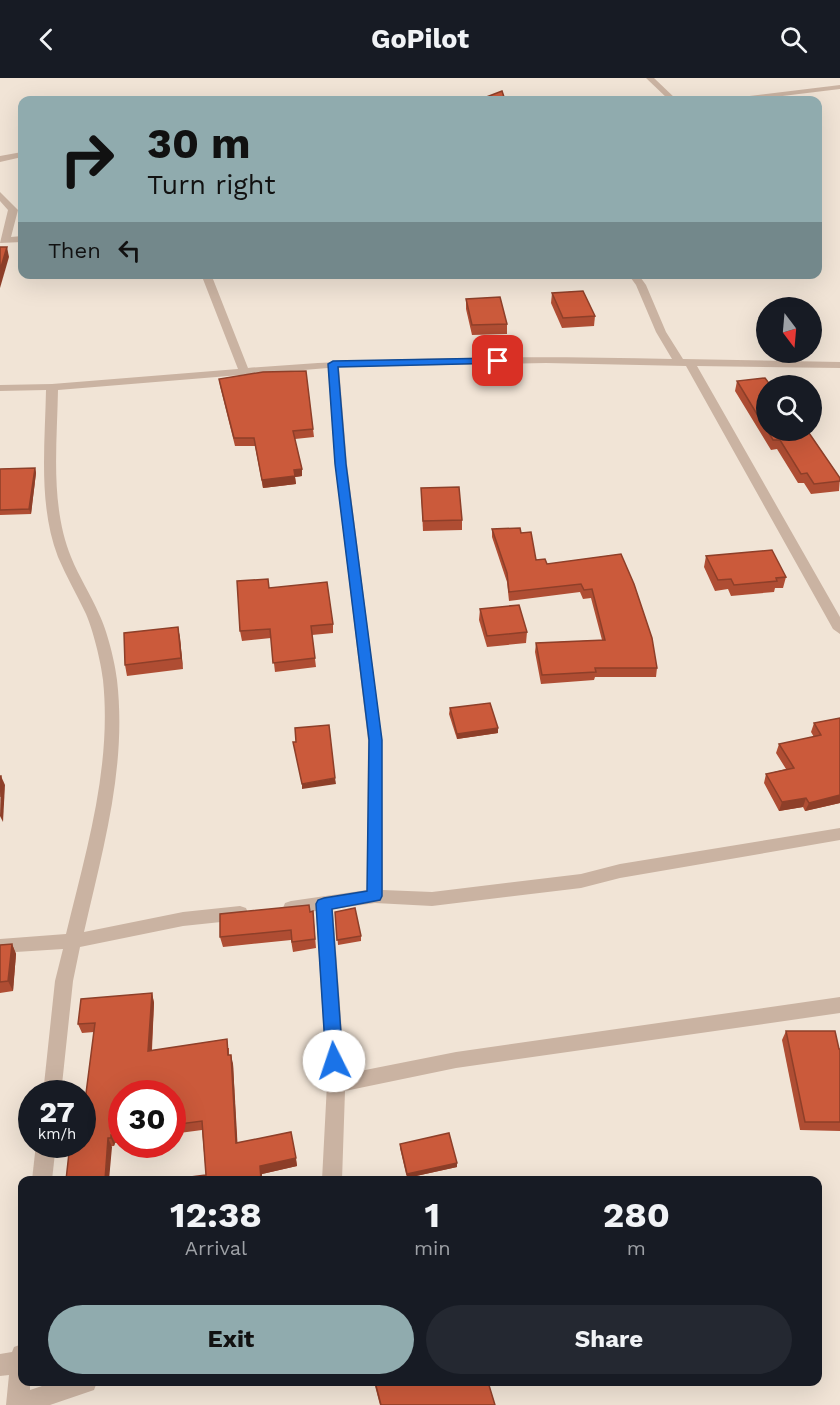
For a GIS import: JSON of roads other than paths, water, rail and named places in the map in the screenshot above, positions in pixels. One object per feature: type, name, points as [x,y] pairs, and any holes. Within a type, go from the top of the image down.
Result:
[{"type":"street","points":[[650,78],[669,96]]},
{"type":"street","points":[[766,96],[840,87]]},
{"type":"street","points":[[0,159],[18,156]]},
{"type":"street","points":[[0,195],[13,210],[3,240],[18,239]]},
{"type":"street","points":[[208,279],[244,371]]},
{"type":"street","points":[[637,279],[661,332],[685,363],[840,629]]},
{"type":"street","points":[[0,388],[52,387],[333,364],[546,360],[840,364]]},
{"type":"street","points":[[333,364],[340,464],[375,740],[375,896]]},
{"type":"street","points":[[52,387],[50,477],[54,517],[64,556],[94,617],[110,678],[112,724],[108,789],[64,981],[53,1080]]},
{"type":"street","points":[[277,909],[375,896],[432,899],[581,881],[620,871],[840,834]]},
{"type":"street","points":[[324,904],[336,1084],[332,1176]]},
{"type":"street","points":[[0,946],[74,941],[183,919],[254,912]]},
{"type":"street","points":[[336,1084],[456,1060],[840,1005]]},
{"type":"street","points":[[42,1176],[44,1158]]},
{"type":"street","points":[[15,1361],[17,1405],[74,1386]]}]
